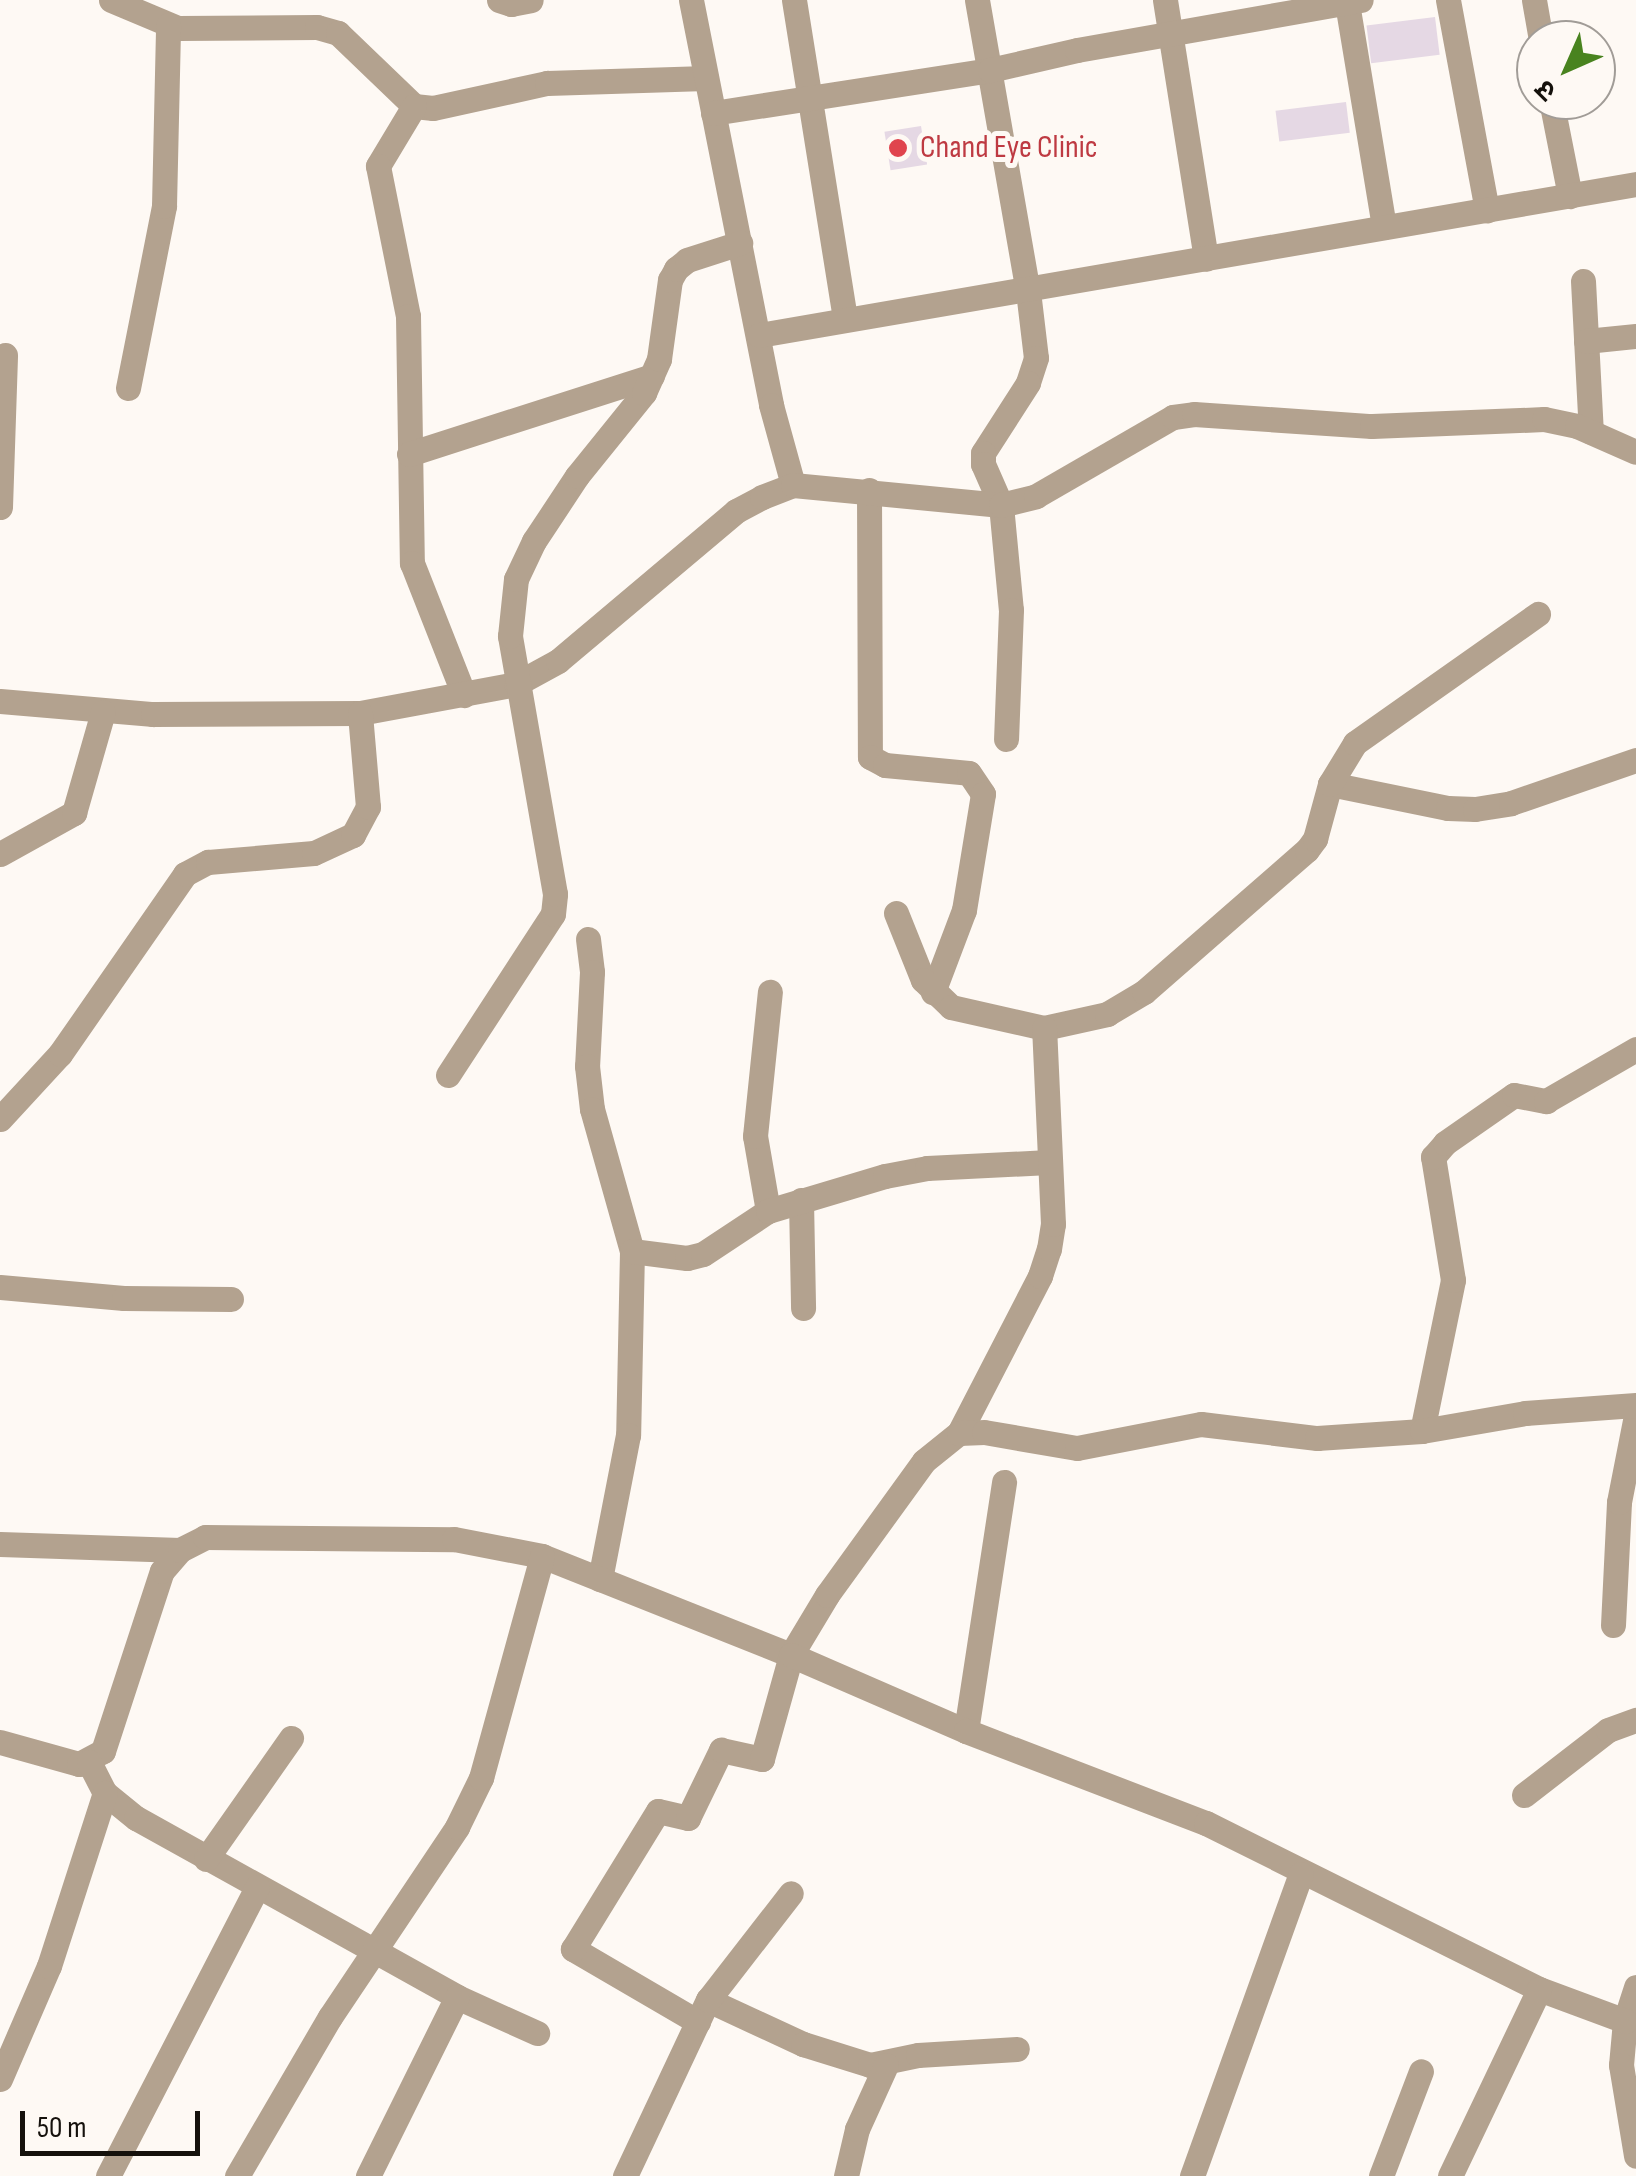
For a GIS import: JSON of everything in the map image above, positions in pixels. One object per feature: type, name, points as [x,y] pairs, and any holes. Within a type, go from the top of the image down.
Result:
[{"type":"street","points":[[111,0],[168,25],[204,31],[317,27],[338,34],[414,106],[434,108],[547,83],[706,78]]},
{"type":"street","points":[[498,0],[531,0]]},
{"type":"street","points":[[691,0],[771,405],[793,485]]},
{"type":"street","points":[[794,0],[807,101],[845,318]]},
{"type":"street","points":[[977,0],[1028,291],[1033,372],[983,453],[983,464],[1001,505],[1011,610],[1006,739]]},
{"type":"street","points":[[1165,0],[1206,259]]},
{"type":"street","points":[[1448,0],[1487,210]]},
{"type":"street","points":[[712,113],[990,70],[1077,50],[1354,1],[1384,227]]},
{"type":"street","points":[[128,388],[164,206],[168,25]]},
{"type":"street","points":[[414,106],[378,166],[408,316],[412,563],[464,695]]},
{"type":"street","points":[[1555,120],[1570,196]]},
{"type":"street","points":[[759,335],[1636,184]]},
{"type":"street","points":[[448,1075],[492,1002],[538,944],[553,914],[555,894],[516,684],[511,610],[523,560],[577,476],[652,376],[676,269],[686,260],[740,243]]},
{"type":"street","points":[[1583,280],[1590,432]]},
{"type":"street","points":[[1586,341],[1636,336]]},
{"type":"street","points":[[0,507],[5,355]]},
{"type":"street","points":[[409,454],[652,376]]},
{"type":"street","points":[[0,701],[103,712],[360,714],[516,684],[558,661],[736,511],[793,485],[869,490],[980,506],[1001,505],[1036,496],[1173,416],[1194,414],[1372,426],[1544,419],[1590,432],[1636,452]]},
{"type":"street","points":[[869,490],[870,757],[885,765],[969,774],[983,794],[964,910],[932,992]]},
{"type":"street","points":[[896,913],[923,980],[951,1007],[973,1016],[1044,1028],[1107,1014],[1144,992],[1307,850],[1315,839],[1330,784],[1348,752],[1369,730],[1538,614]]},
{"type":"street","points":[[0,854],[74,814],[103,712]]},
{"type":"street","points":[[0,1118],[82,1025],[185,874],[208,862],[314,853],[353,835],[368,806],[360,714]]},
{"type":"street","points":[[1330,784],[1448,808],[1475,808],[1510,804],[1636,760]]},
{"type":"street","points":[[588,939],[592,972],[586,1066],[592,1109],[632,1251],[628,1435],[600,1580]]},
{"type":"street","points":[[768,1211],[756,1136],[770,992]]},
{"type":"street","points":[[1017,2049],[918,2055],[886,2065],[834,2056],[703,2011],[573,1949],[658,1811],[688,1818],[721,1750],[762,1759],[792,1654],[827,1594],[924,1461],[959,1433],[1040,1276],[1053,1224],[1044,1028]]},
{"type":"street","points":[[1422,1432],[1454,1280],[1433,1157],[1445,1143],[1514,1096],[1546,1101],[1636,1049]]},
{"type":"street","points":[[632,1251],[687,1258],[704,1254],[768,1211],[928,1168],[1049,1162]]},
{"type":"street","points":[[801,1200],[803,1308]]},
{"type":"street","points":[[0,1288],[124,1298],[232,1299]]},
{"type":"street","points":[[959,1433],[984,1432],[1077,1448],[1201,1424],[1289,1437],[1422,1432],[1525,1413],[1636,1405]]},
{"type":"street","points":[[1613,1625],[1619,1502],[1636,1415]]},
{"type":"street","points":[[966,1731],[1004,1482]]},
{"type":"street","points":[[0,1742],[79,1764],[89,1762],[109,1739],[162,1571],[180,1550],[206,1537],[454,1539],[542,1556],[792,1654],[966,1731],[1206,1824],[1539,1989],[1625,2021]]},
{"type":"street","points":[[0,1544],[180,1550]]},
{"type":"street","points":[[237,2176],[373,1950],[448,1842],[482,1778],[542,1556]]},
{"type":"street","points":[[1524,1795],[1608,1730],[1636,1720]]},
{"type":"street","points":[[206,1859],[292,1738]]},
{"type":"street","points":[[89,1762],[106,1793],[136,1818],[457,1997],[537,2033]]},
{"type":"street","points":[[0,2079],[48,1966],[106,1793]]},
{"type":"street","points":[[1192,2176],[1301,1874]]},
{"type":"street","points":[[108,2176],[257,1887]]},
{"type":"street","points":[[625,2176],[703,2011],[792,1893]]},
{"type":"street","points":[[1636,1987],[1625,2021],[1636,2156]]},
{"type":"street","points":[[1450,2176],[1539,1989]]},
{"type":"street","points":[[368,2176],[457,1997]]},
{"type":"street","points":[[846,2176],[857,2129],[886,2065]]},
{"type":"street","points":[[1381,2176],[1422,2071]]},
{"type":"building","points":[[1435,17],[1440,55],[1371,63],[1367,25]]},
{"type":"building","points":[[1346,102],[1350,133],[1279,141],[1276,111]]},
{"type":"building","name":"Chand Eye Clinic","points":[[921,126],[927,165],[891,170],[884,132]]},
{"type":"place","name":"Chand Eye Clinic","points":[[898,148]]}]
